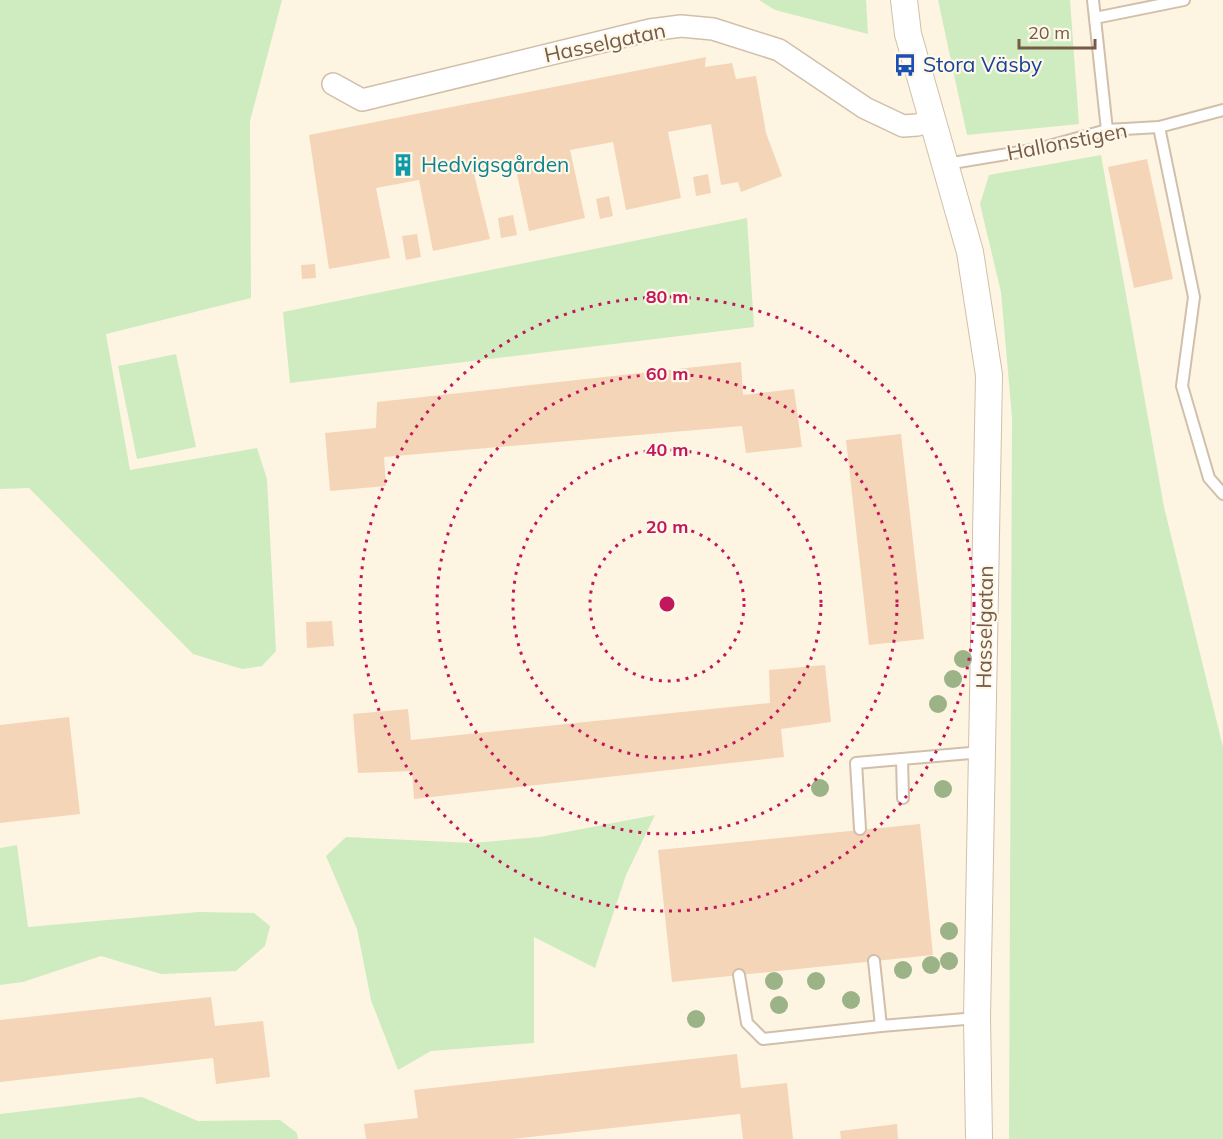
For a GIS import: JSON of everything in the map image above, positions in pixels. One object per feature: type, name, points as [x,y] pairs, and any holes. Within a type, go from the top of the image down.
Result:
[{"type":"street","name":"Hasselgatan","points":[[904,0],[909,34],[970,252],[989,375],[977,1018],[979,1139]]},
{"type":"street","name":"Hasselgatan","points":[[333,84],[362,100],[650,30],[681,27],[713,29],[779,50],[866,108],[903,126],[932,121]]},
{"type":"lane","points":[[1093,0],[1107,130]]},
{"type":"lane","points":[[1095,18],[1184,0]]},
{"type":"lane","name":"Hallonstigen","points":[[945,164],[1038,149],[1107,130],[1159,127],[1223,110]]},
{"type":"lane","points":[[1159,127],[1194,297],[1182,386],[1209,478],[1223,494]]},
{"type":"lane","points":[[860,829],[856,763],[982,752]]},
{"type":"lane","points":[[902,759],[903,798]]},
{"type":"lane","points":[[874,961],[881,1026]]},
{"type":"lane","points":[[739,975],[747,1023],[763,1039],[977,1018]]},
{"type":"green space","points":[[0,0],[282,0],[250,121],[251,298],[106,334],[130,470],[257,448],[267,479],[276,651],[262,666],[242,669],[193,654],[29,488],[0,489]]},
{"type":"green space","points":[[759,0],[866,0],[868,34],[775,10]]},
{"type":"green space","points":[[938,0],[1070,0],[1079,124],[967,135]]},
{"type":"green space","points":[[1101,155],[1164,507],[1223,747],[1223,1139],[1009,1139],[1012,418],[1001,292],[980,204],[989,175]]},
{"type":"green space","points":[[747,218],[754,327],[290,383],[283,312]]},
{"type":"green space","points":[[176,354],[196,447],[137,459],[118,366]]},
{"type":"green space","points":[[655,815],[626,875],[595,968],[534,937],[534,1043],[431,1051],[398,1070],[371,1000],[357,929],[326,856],[346,837],[472,843],[540,837]]},
{"type":"green space","points":[[17,845],[28,927],[199,912],[254,913],[270,926],[265,946],[236,971],[161,974],[101,956],[23,982],[0,985],[0,848]]},
{"type":"green space","points":[[142,1097],[198,1121],[280,1120],[297,1133],[298,1139],[0,1139],[0,1114]]},
{"type":"building","name":"Hedvigsgården","points":[[706,57],[705,67],[732,63],[736,79],[756,76],[766,133],[782,176],[741,192],[738,182],[721,185],[711,124],[668,132],[681,198],[626,210],[613,142],[570,150],[585,218],[529,231],[514,160],[473,170],[490,239],[433,251],[419,180],[376,188],[390,258],[329,269],[309,135]]},
{"type":"building","points":[[1147,159],[1173,279],[1134,288],[1108,167]]},
{"type":"building","points":[[708,174],[711,193],[696,196],[693,177]]},
{"type":"building","points":[[609,196],[613,216],[600,219],[596,199]]},
{"type":"building","points":[[513,215],[517,235],[501,238],[498,218]]},
{"type":"building","points":[[417,234],[421,257],[406,260],[402,236]]},
{"type":"building","points":[[315,264],[316,278],[302,279],[301,265]]},
{"type":"building","points":[[741,362],[743,395],[794,389],[802,447],[746,453],[742,426],[384,457],[386,486],[330,491],[325,433],[376,428],[377,402]]},
{"type":"building","points":[[901,434],[924,639],[869,645],[846,440]]},
{"type":"building","points":[[332,621],[334,646],[307,648],[306,622]]},
{"type":"building","points":[[825,665],[831,722],[781,729],[784,757],[414,799],[412,771],[358,773],[353,714],[408,709],[411,740],[770,703],[769,670]]},
{"type":"building","points":[[69,717],[80,814],[0,823],[0,725]]},
{"type":"building","points":[[920,824],[933,955],[672,982],[658,850]]},
{"type":"building","points":[[211,997],[215,1026],[263,1021],[270,1077],[216,1084],[213,1058],[0,1082],[0,1020]]},
{"type":"building","points":[[737,1054],[741,1088],[787,1083],[793,1139],[743,1139],[740,1114],[512,1139],[366,1139],[364,1124],[418,1118],[414,1090]]},
{"type":"building","points":[[897,1124],[898,1139],[841,1139],[840,1131]]},
{"type":"place","name":"Stora Väsby","points":[[905,65]]},
{"type":"place","name":"Hedvigsgården","points":[[403,165]]}]
